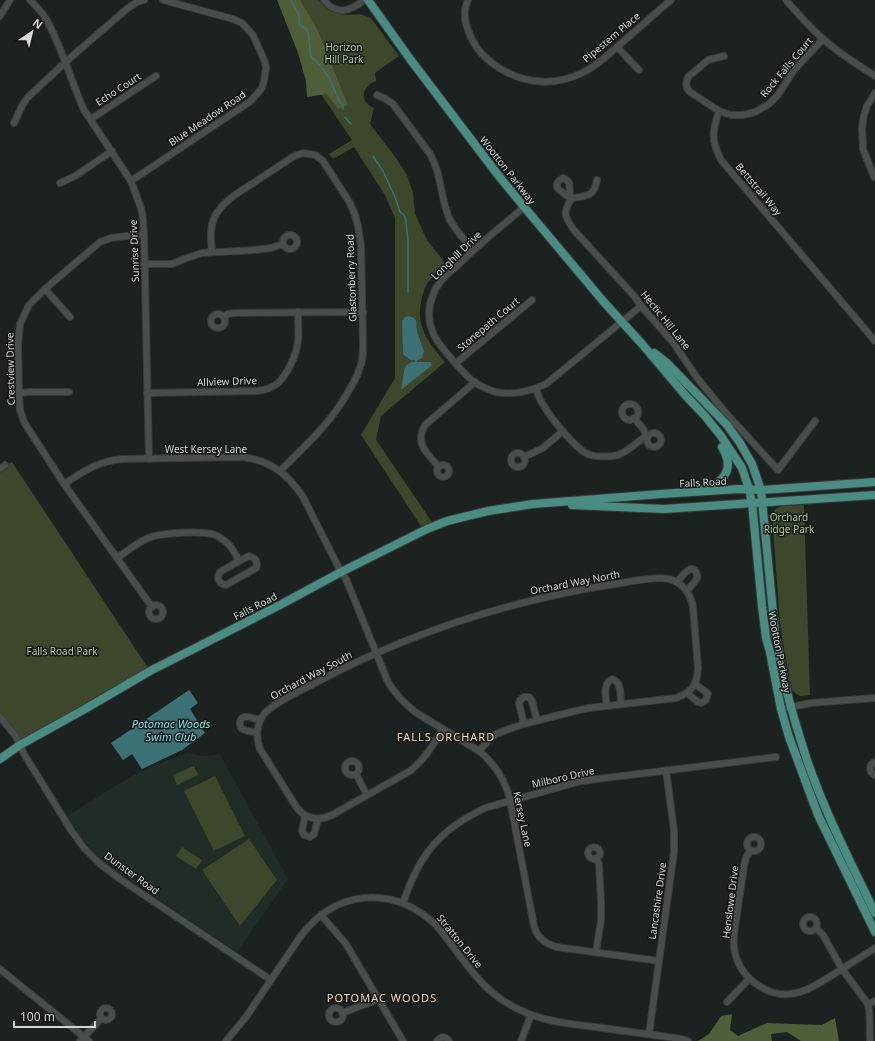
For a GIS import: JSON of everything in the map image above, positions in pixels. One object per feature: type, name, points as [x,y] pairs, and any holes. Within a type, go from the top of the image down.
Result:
[{"type":"main road","name":"Wootton Parkway","points":[[368,0],[498,175],[603,301],[686,396],[706,416],[742,468],[752,503],[766,638],[781,709],[794,752],[818,815],[875,932]]},
{"type":"main road","name":"Wootton Parkway","points":[[642,344],[667,363],[727,425],[740,443],[752,464],[761,490],[763,502],[775,633],[791,707],[808,761],[826,809],[875,913]]},
{"type":"main road","points":[[684,493],[717,484],[725,474],[728,464],[724,450],[692,408],[686,396]]},
{"type":"main road","name":"Falls Road","points":[[0,759],[20,745],[150,671],[280,605],[341,572],[427,529],[447,521],[488,511],[533,504],[684,493],[749,489],[761,490],[875,482]]},
{"type":"main road","name":"Falls Road","points":[[533,504],[664,509],[875,495]]},
{"type":"street","points":[[0,16],[10,0]]},
{"type":"street","name":"Sunrise Drive","points":[[30,0],[46,20],[84,110],[131,181],[141,208],[144,234],[148,459]]},
{"type":"street","points":[[14,123],[27,98],[128,8],[136,2],[144,0]]},
{"type":"street","name":"Blue Meadow Road","points":[[131,181],[251,101],[262,88],[264,81],[266,68],[265,62],[253,35],[242,23],[233,19],[163,0]]},
{"type":"street","points":[[324,0],[334,9],[344,11],[356,6],[364,0]]},
{"type":"street","name":"Pipestem Place","points":[[468,0],[465,9],[469,32],[483,55],[494,65],[507,73],[529,81],[544,82],[570,78],[582,73],[598,63],[671,0]]},
{"type":"street","points":[[786,0],[823,38],[845,56],[875,76]]},
{"type":"street","name":"Rock Falls Court","points":[[718,111],[731,115],[743,115],[755,112],[769,104],[778,95],[794,70],[823,38]]},
{"type":"street","points":[[617,47],[639,70]]},
{"type":"street","points":[[718,111],[690,92],[686,84],[688,77],[708,60],[724,56]]},
{"type":"street","name":"Echo Court","points":[[91,119],[156,76]]},
{"type":"street","points":[[874,177],[863,149],[862,127],[867,106],[875,94]]},
{"type":"street","points":[[377,95],[393,104],[434,160],[451,220],[458,232],[473,250]]},
{"type":"street","name":"Bettstrail Way","points":[[718,111],[713,134],[716,148],[721,160],[875,341]]},
{"type":"street","points":[[60,183],[75,176],[112,151]]},
{"type":"street","name":"Glastonberry Road","points":[[212,252],[210,235],[211,228],[221,207],[294,156],[304,153],[315,155],[323,161],[350,204],[358,226],[361,244],[363,312],[363,357],[360,370],[340,406],[329,420],[280,471]]},
{"type":"street","name":"Hectic Hill Lane","points":[[597,180],[596,187],[589,196],[570,199],[566,207],[565,217],[573,229],[672,341],[698,379],[725,412],[778,470],[815,421]]},
{"type":"street","name":"Longhill Drive","points":[[524,207],[473,250],[440,282],[433,293],[429,305],[429,319],[433,333],[438,342],[464,372],[475,382],[496,392],[512,394],[536,389],[554,378],[640,306]]},
{"type":"street","name":"Crestview Drive","points":[[144,234],[111,238],[100,242],[45,289],[29,305],[20,324],[18,344],[19,393],[20,410],[24,422],[64,484],[152,607]]},
{"type":"street","points":[[144,264],[172,264],[202,253],[255,250],[271,248],[283,244]]},
{"type":"street","points":[[45,289],[70,317]]},
{"type":"street","name":"Stonepath Court","points":[[456,363],[532,300]]},
{"type":"street","name":"Allview Drive","points":[[147,393],[257,391],[265,390],[271,387],[278,383],[283,377],[294,358],[299,334],[298,312]]},
{"type":"street","points":[[224,317],[228,314],[234,313],[363,312]]},
{"type":"street","points":[[439,467],[423,449],[421,441],[422,430],[425,425],[475,382]]},
{"type":"street","points":[[536,389],[545,408],[563,431],[581,451],[591,456],[597,457],[618,455],[647,436],[634,418]]},
{"type":"street","points":[[19,393],[68,392]]},
{"type":"street","points":[[524,457],[543,448],[563,431]]},
{"type":"street","name":"West Kersey Lane","points":[[64,484],[92,467],[108,460],[243,458],[262,462],[280,471],[297,488],[341,572]]},
{"type":"street","points":[[117,558],[141,542],[155,536],[174,533],[205,533],[214,534],[226,541],[232,547],[239,561]]},
{"type":"street","points":[[249,556],[256,560],[257,566],[226,585],[220,582],[218,577],[220,572],[239,561],[249,556]]},
{"type":"street","points":[[479,751],[496,734],[524,724],[576,711],[676,698],[687,693],[695,684],[698,668],[693,607],[687,591],[677,582],[687,571],[692,569],[698,574],[697,578],[687,591]]},
{"type":"street","name":"Kersey Lane","points":[[341,572],[346,579],[393,691],[415,712],[479,751],[497,770],[508,790],[537,935],[546,943],[556,947],[659,961]]},
{"type":"street","name":"Orchard Way North","points":[[376,653],[458,621],[510,606],[601,586],[669,578],[677,582]]},
{"type":"street","name":"Orchard Way South","points":[[260,720],[267,711],[281,702],[336,672],[376,653]]},
{"type":"street","points":[[607,706],[606,685],[608,681],[612,679],[616,680],[619,684],[621,704]]},
{"type":"street","points":[[687,693],[698,702],[701,703],[706,700],[708,694],[695,684]]},
{"type":"street","points":[[524,724],[519,703],[524,697],[529,697],[532,701],[537,721]]},
{"type":"street","points":[[781,709],[811,703],[875,698]]},
{"type":"street","points":[[257,732],[241,728],[240,720],[246,716],[260,720],[257,732],[260,749],[297,808],[305,816],[322,819],[332,815],[402,776],[417,765],[430,750],[443,729]]},
{"type":"street","name":"Dunster Road","points":[[0,717],[15,735],[24,754],[70,830],[84,848],[99,863],[120,879],[271,980]]},
{"type":"street","name":"Milboro Drive","points":[[403,903],[411,880],[419,864],[435,843],[453,826],[485,808],[581,781],[776,756]]},
{"type":"street","points":[[875,762],[870,768],[871,772],[875,775]]},
{"type":"street","name":"Lancashire Drive","points":[[649,1034],[674,852],[674,831],[666,770]]},
{"type":"street","points":[[356,774],[367,795]]},
{"type":"street","points":[[305,816],[302,831],[304,835],[310,837],[314,834],[318,819]]},
{"type":"street","name":"Henslowe Drive","points":[[750,850],[744,866],[734,940],[738,963],[749,979],[761,987],[775,992],[781,994],[794,994],[813,987],[875,948]]},
{"type":"street","points":[[596,858],[599,864],[601,920],[596,952]]},
{"type":"street","name":"Stratton Drive","points":[[226,1041],[246,1017],[306,928],[327,910],[340,904],[363,898],[383,898],[403,903],[419,911],[435,924],[474,973],[494,994],[531,1015],[559,1022],[649,1034],[688,1041]]},
{"type":"street","points":[[321,915],[346,944],[403,1041]]},
{"type":"street","points":[[816,928],[823,935],[842,969],[872,1002],[870,1014],[870,1041]]},
{"type":"street","points":[[0,969],[84,1040],[101,1019]]},
{"type":"street","points":[[727,1002],[749,979]]},
{"type":"street","points":[[342,1013],[379,999]]},
{"type":"street","points":[[521,1041],[531,1015]]},
{"type":"street","points":[[437,1041],[443,1037],[447,1038],[449,1041]]},
{"type":"shaded area","points":[[188,753],[205,756],[220,754],[288,879],[237,952],[107,864],[83,840],[67,816],[130,777],[165,761]]},
{"type":"green space","points":[[277,0],[300,0],[317,29],[348,105],[338,109],[327,94],[307,97],[306,81],[298,53]]},
{"type":"green space","name":"Horizon Hill Park","points":[[278,0],[319,0],[331,11],[340,14],[360,14],[371,18],[399,56],[375,73],[376,81],[365,89],[364,99],[374,108],[370,124],[407,175],[413,193],[415,214],[427,240],[445,263],[431,279],[424,290],[420,320],[429,342],[445,362],[381,416],[376,440],[432,522],[421,526],[361,435],[395,378],[395,218],[385,195],[354,147],[333,159],[329,154],[352,140],[323,97]]},
{"type":"green space","name":"Falls Road Park","points":[[12,462],[150,671],[20,745],[0,717],[0,469]]},
{"type":"green space","name":"Orchard Ridge Park","points":[[804,505],[810,695],[800,696],[792,691],[780,623],[772,516],[775,509],[782,506]]},
{"type":"green space","points":[[194,766],[198,775],[177,785],[173,775]]},
{"type":"green space","points":[[215,776],[245,836],[214,851],[184,791]]},
{"type":"green space","points":[[249,839],[277,880],[240,926],[202,870]]},
{"type":"green space","points":[[182,847],[202,860],[196,869],[176,856]]},
{"type":"green space","points":[[732,1014],[730,1030],[738,1036],[767,1023],[822,1025],[835,1018],[839,1041],[801,1041],[787,1032],[771,1034],[772,1041],[698,1041],[709,1034],[721,1016]]},
{"type":"water","points":[[408,316],[416,320],[417,332],[424,351],[422,358],[418,360],[410,360],[403,354],[402,321]]},
{"type":"water","points":[[412,362],[431,362],[432,365],[401,390],[405,368]]},
{"type":"water","name":"Potomac Woods Swim Club","points":[[189,690],[198,703],[190,709],[205,733],[182,750],[142,769],[132,754],[123,760],[111,743]]},
{"type":"waterway","points":[[291,0],[299,15],[300,25],[308,32],[311,57],[325,72],[343,105],[343,109]]},
{"type":"waterway","points":[[345,117],[351,124]]},
{"type":"waterway","points":[[373,156],[383,171],[400,212],[404,215],[406,220],[408,240],[408,292]]},
{"type":"district","name":"FALLS ORCHARD","points":[[446,736]]},
{"type":"district","name":"POTOMAC WOODS","points":[[382,997]]}]
